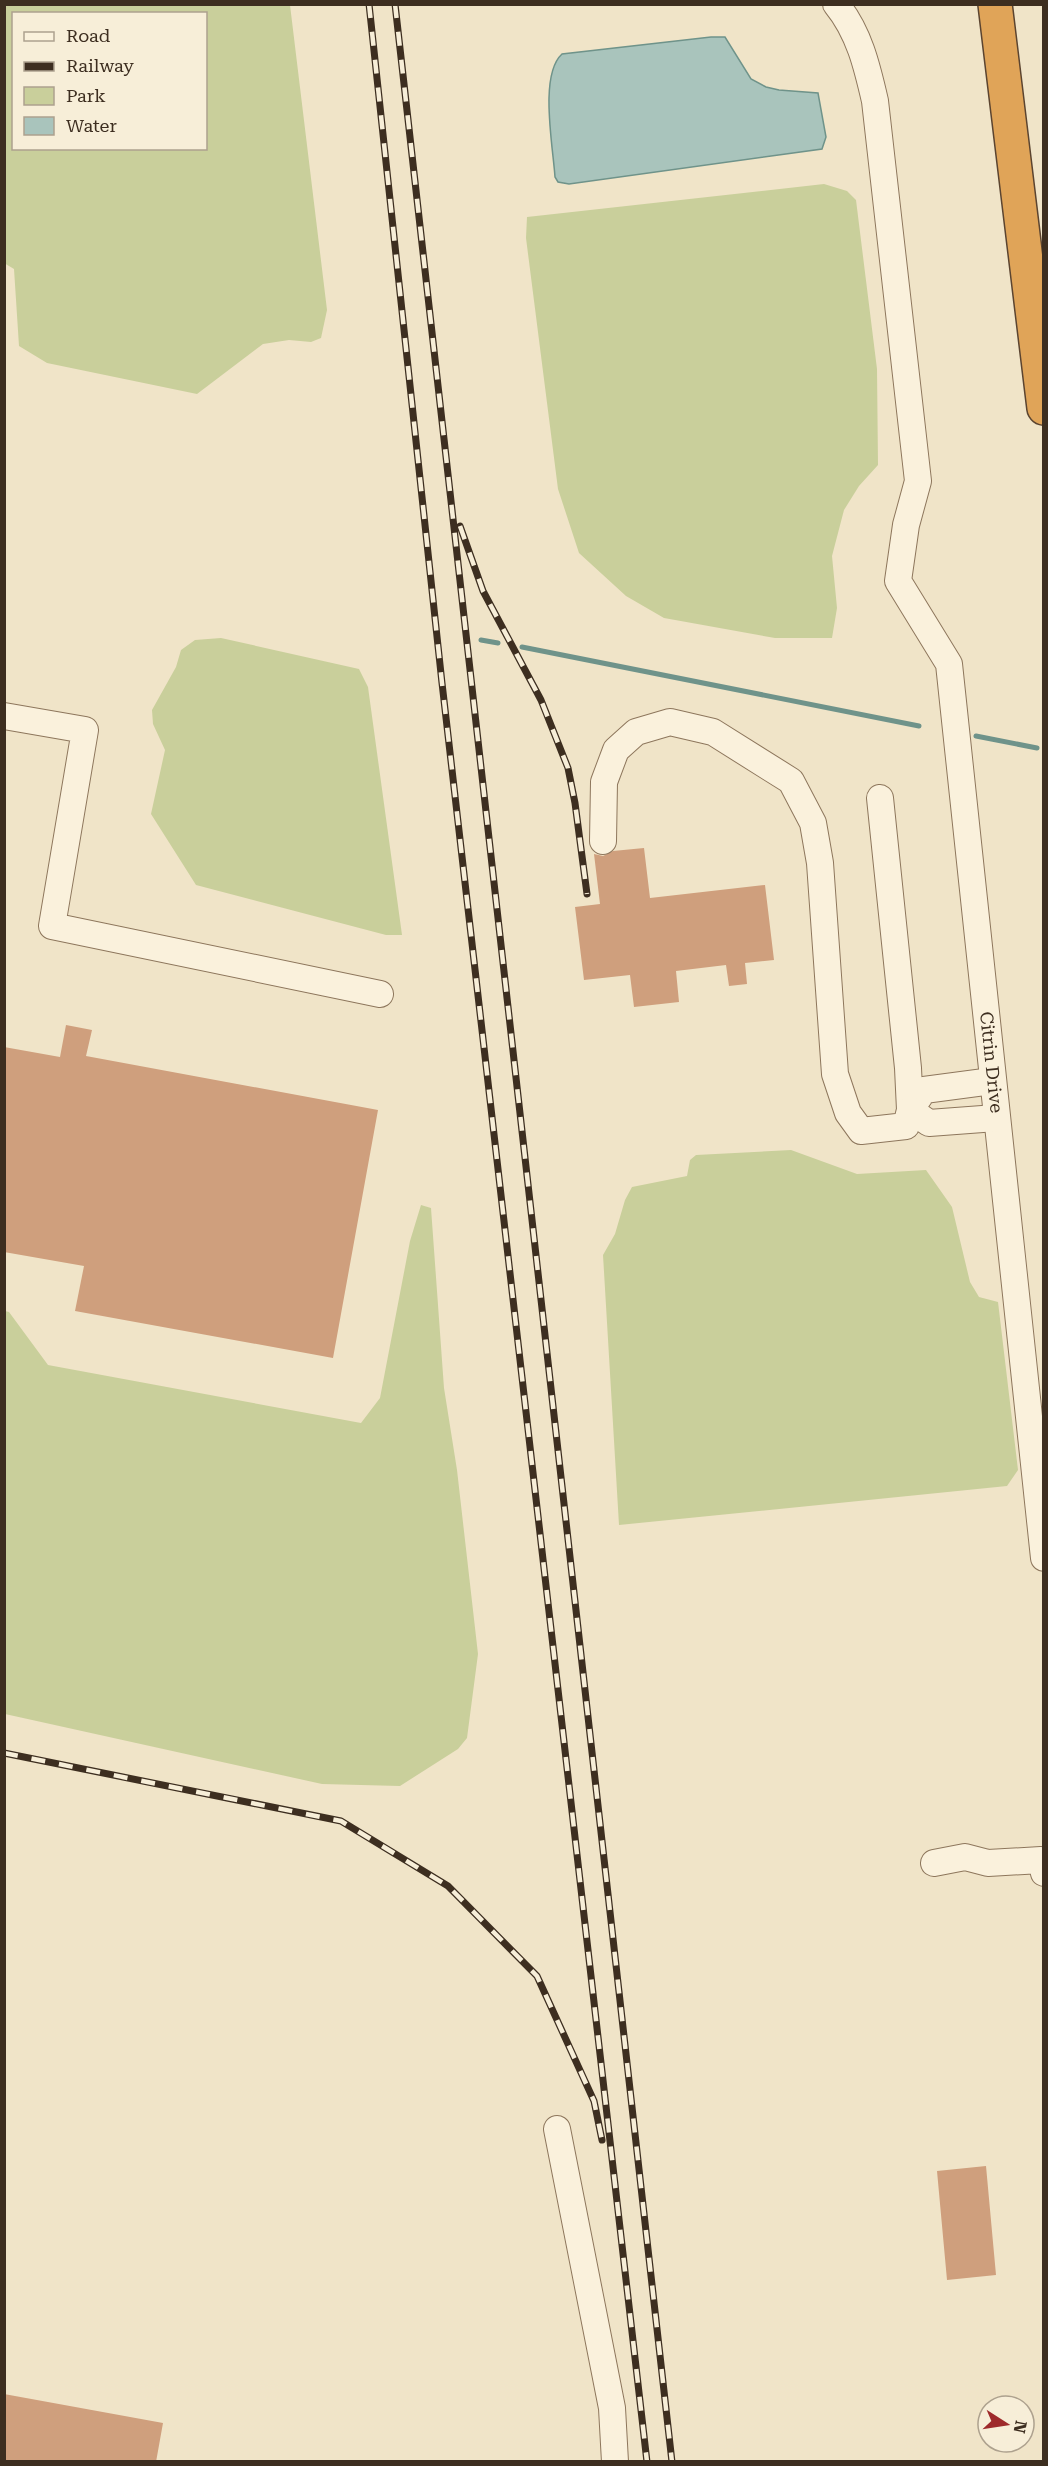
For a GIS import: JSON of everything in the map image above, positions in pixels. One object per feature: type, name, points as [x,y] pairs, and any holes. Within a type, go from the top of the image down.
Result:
[{"type":"highway","points":[[994,10],[1044,408]]},
{"type":"street","name":"Citrin Drive","points":[[836,4],[848,18],[866,60],[875,101],[918,482],[906,525],[898,580],[949,664],[1044,1558]]},
{"type":"street","points":[[4,716],[85,730],[52,926],[380,994]]},
{"type":"street","points":[[603,841],[604,782],[616,750],[636,732],[670,722],[713,732],[791,781],[813,824],[820,863],[835,1074],[848,1113],[861,1131],[906,1126],[910,1110],[879,798]]},
{"type":"street","points":[[910,1110],[924,1090],[992,1081]]},
{"type":"street","points":[[910,1110],[930,1124],[996,1118]]},
{"type":"street","points":[[934,1863],[965,1857],[988,1863],[1041,1860],[1044,1873]]},
{"type":"street","points":[[557,2129],[612,2408],[615,2462]]},
{"type":"green space","points":[[4,5],[290,5],[327,310],[321,338],[311,342],[289,340],[263,344],[197,394],[47,363],[19,346],[14,269],[4,263]]},
{"type":"green space","points":[[824,184],[847,191],[856,200],[877,369],[878,465],[859,486],[844,510],[832,556],[837,608],[832,638],[775,638],[664,618],[626,596],[579,553],[558,489],[526,238],[527,217]]},
{"type":"green space","points":[[221,638],[359,669],[368,687],[402,935],[386,935],[196,885],[151,814],[165,750],[153,724],[152,710],[176,667],[181,650],[195,640]]},
{"type":"green space","points":[[791,1150],[857,1174],[926,1170],[952,1207],[970,1282],[979,1297],[998,1302],[1018,1470],[1007,1486],[619,1525],[603,1255],[615,1234],[625,1200],[632,1187],[687,1176],[690,1160],[696,1155]]},
{"type":"green space","points":[[421,1205],[431,1208],[444,1388],[457,1470],[478,1654],[467,1738],[458,1749],[400,1786],[322,1784],[5,1714],[5,1311],[9,1312],[48,1365],[361,1423],[380,1398],[410,1241]]},
{"type":"water","points":[[725,37],[751,79],[766,87],[818,93],[826,137],[822,149],[569,184],[558,182],[555,177],[552,148],[549,94],[555,64],[562,54]]},
{"type":"building","points":[[644,848],[650,898],[765,885],[774,960],[745,963],[747,984],[729,986],[726,965],[676,971],[679,1002],[634,1007],[630,975],[584,980],[575,907],[600,904],[594,854],[603,856],[613,851]]},
{"type":"building","points":[[66,1025],[92,1030],[86,1056],[378,1110],[333,1358],[75,1311],[84,1266],[4,1252],[4,1047],[60,1057]]},
{"type":"building","points":[[986,2166],[996,2275],[947,2280],[937,2171]]},
{"type":"building","points":[[4,2394],[163,2423],[156,2462],[4,2462]]},
{"type":"waterway","points":[[481,640],[498,643]]},
{"type":"waterway","points":[[522,647],[919,726]]},
{"type":"waterway","points":[[976,736],[1037,748]]},
{"type":"railway","points":[[369,4],[442,683],[647,2462]]},
{"type":"railway","points":[[395,4],[672,2462]]},
{"type":"railway","points":[[460,526],[483,591],[541,700],[568,768],[587,894]]},
{"type":"railway","points":[[4,1753],[341,1821],[448,1886],[537,1976],[594,2101],[602,2140]]}]
